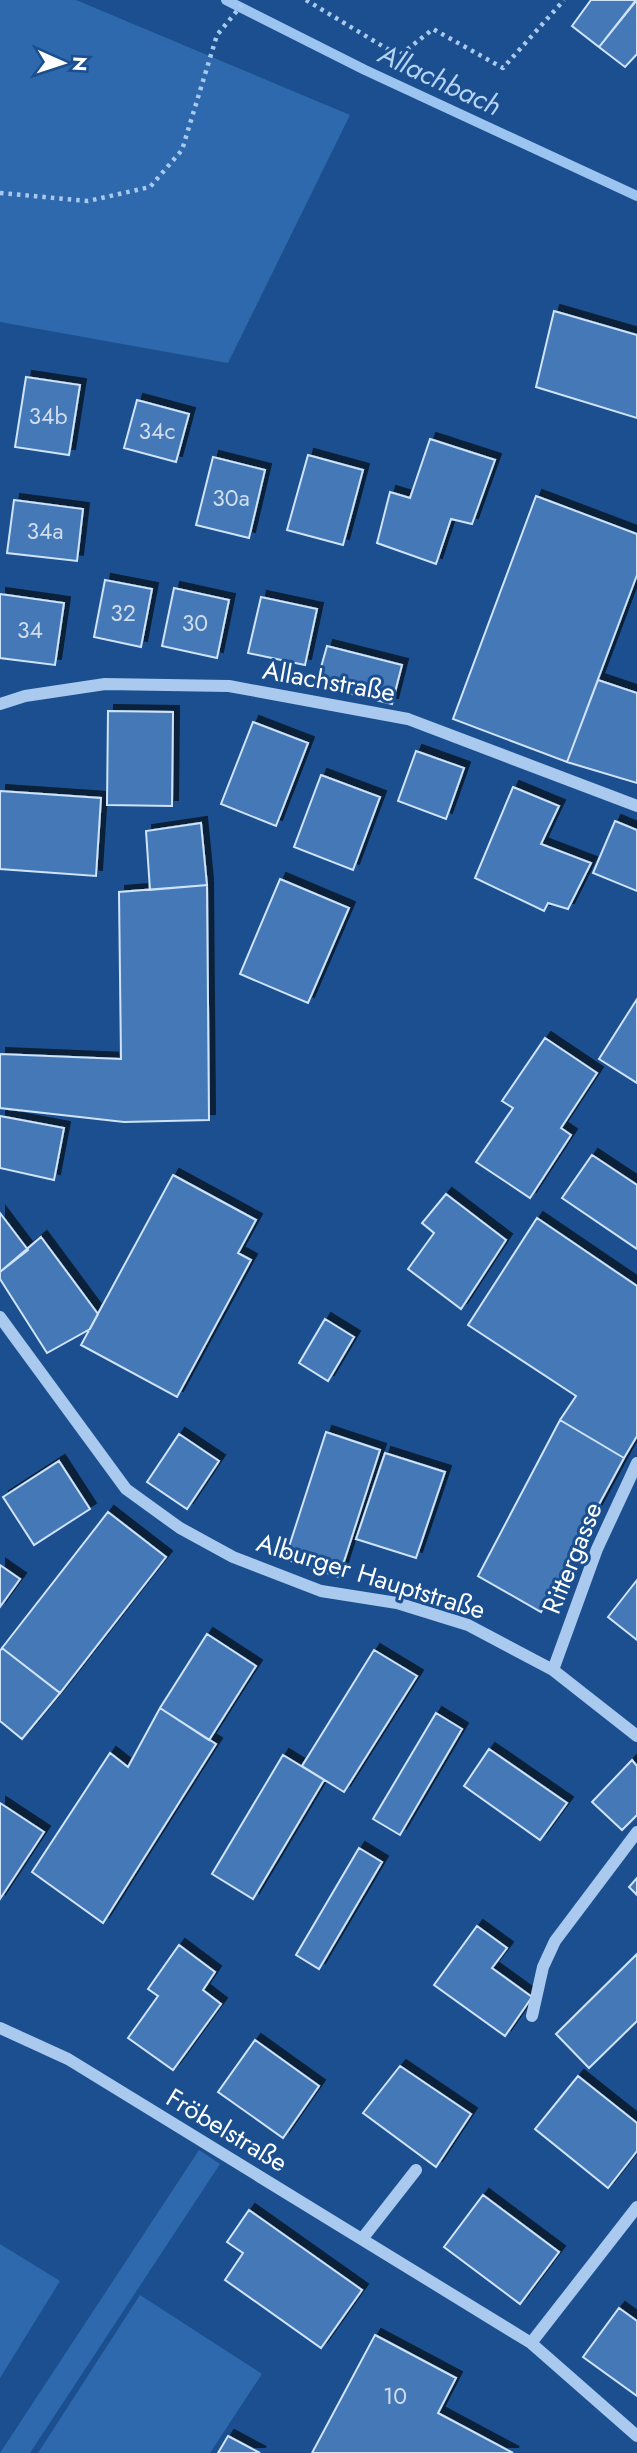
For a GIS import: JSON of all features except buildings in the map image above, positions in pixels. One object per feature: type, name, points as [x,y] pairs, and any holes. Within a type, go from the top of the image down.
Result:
[{"type":"street","name":"Allachstraße","points":[[0,704],[25,696],[105,684],[229,686],[408,719],[637,806]]},
{"type":"street","name":"Alburger Hauptstraße","points":[[0,1317],[126,1489],[180,1528],[233,1557],[321,1591],[397,1603],[468,1625],[553,1670],[637,1736]]},
{"type":"street","name":"Rittergasse","points":[[553,1670],[597,1549],[637,1463]]},
{"type":"street","points":[[532,2016],[543,1967],[555,1941],[637,1832]]},
{"type":"street","name":"Fröbelstraße","points":[[0,2028],[68,2059],[531,2343],[637,2436]]},
{"type":"street","points":[[362,2239],[416,2170]]},
{"type":"street","points":[[531,2343],[637,2207]]},
{"type":"path","points":[[0,193],[88,201],[150,187],[182,150],[217,34],[243,0]]},
{"type":"path","points":[[306,0],[399,56],[433,29],[503,68],[564,0]]},
{"type":"shaded area","points":[[0,0],[76,0],[350,115],[228,363],[0,322]]},
{"type":"shaded area","points":[[199,2150],[220,2164],[30,2453],[0,2453]]},
{"type":"shaded area","points":[[0,2244],[60,2281],[0,2378]]},
{"type":"shaded area","points":[[140,2295],[262,2374],[210,2453],[38,2453]]},
{"type":"waterway","name":"Allachbach","points":[[226,0],[365,70],[637,196]]}]
